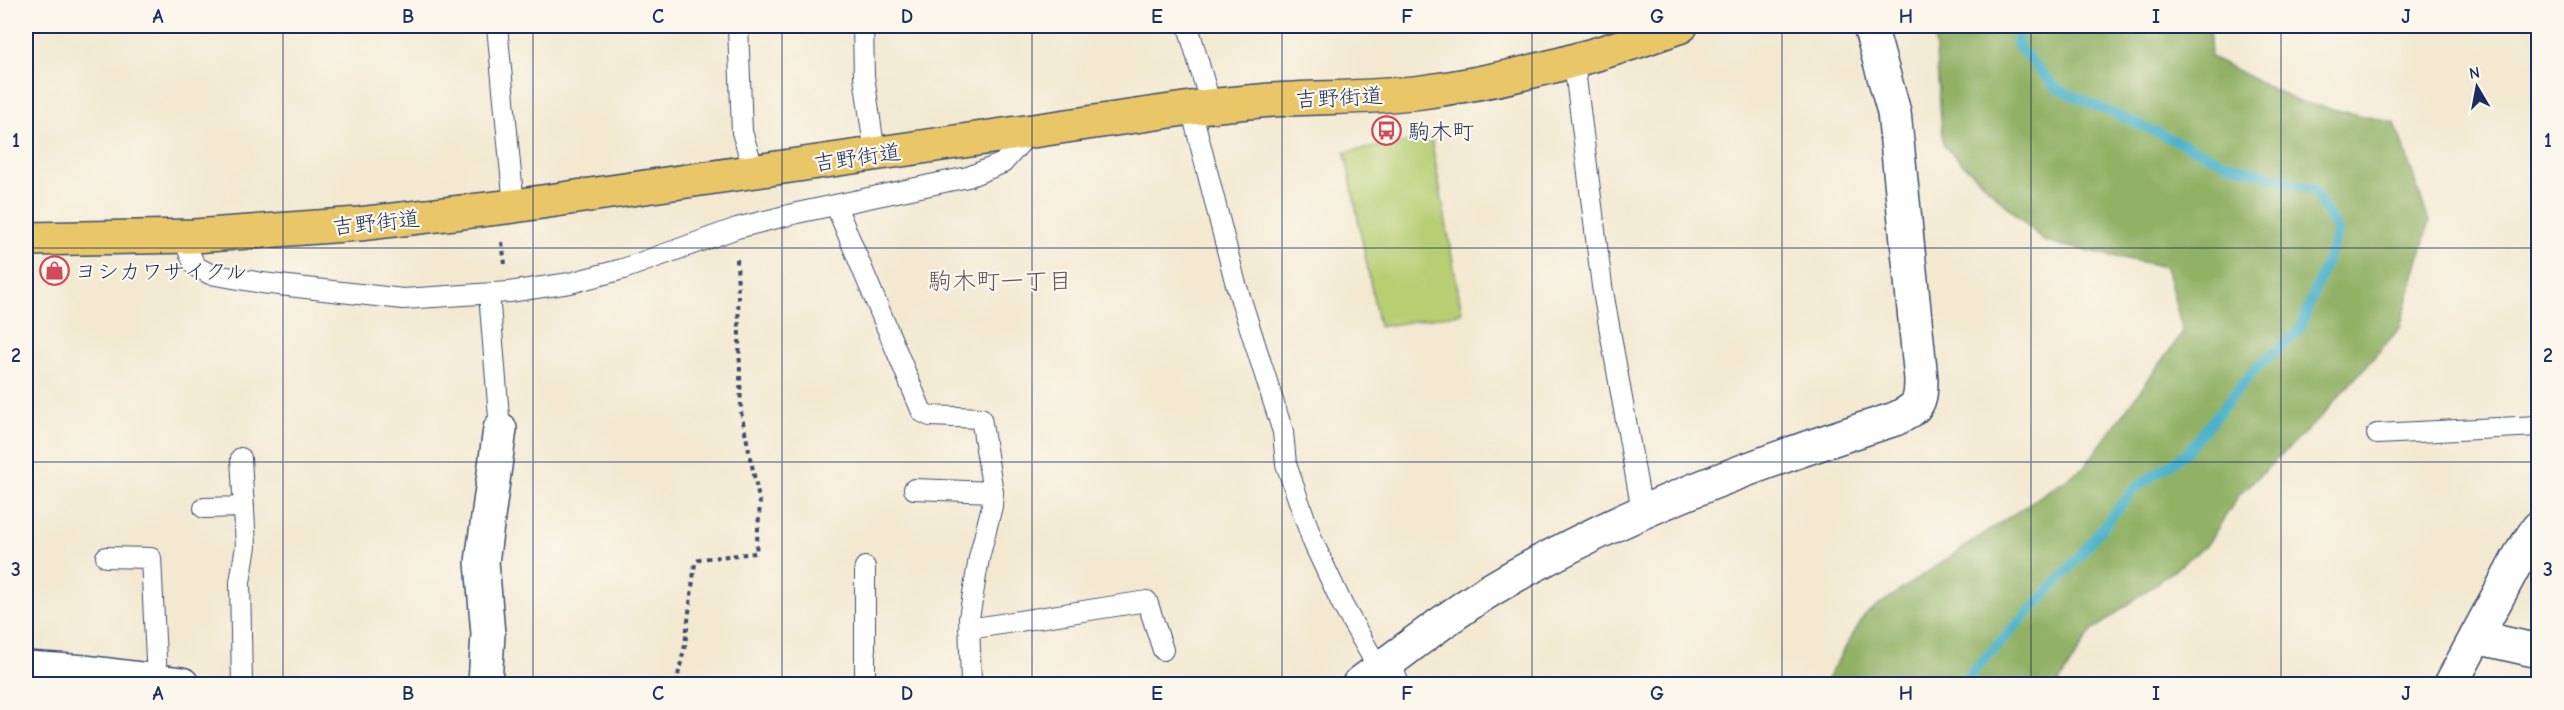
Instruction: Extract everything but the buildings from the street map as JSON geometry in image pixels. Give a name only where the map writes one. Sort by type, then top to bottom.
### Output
[{"type":"highway","name":"吉野街道","points":[[26,239],[182,236],[284,231],[506,207],[1201,107],[1420,92],[1494,81],[1574,62],[1681,26]]},
{"type":"street","points":[[1382,675],[1436,625],[1544,560],[1642,511],[1749,467],[1895,419],[1912,411],[1921,399],[1921,379],[1894,112],[1870,26]]},
{"type":"street","points":[[485,684],[488,634],[482,562],[500,429]]},
{"type":"street","points":[[2451,684],[2520,555],[2538,528]]},
{"type":"street","points":[[2476,637],[2538,651]]},
{"type":"street","points":[[26,668],[87,678],[170,682]]},
{"type":"lane","points":[[497,26],[506,207]]},
{"type":"lane","points":[[738,26],[742,132],[754,171]]},
{"type":"lane","points":[[863,26],[864,76],[875,154]]},
{"type":"lane","points":[[1188,26],[1201,107],[1235,281],[1283,432],[1286,464],[1313,542],[1343,606],[1382,675]]},
{"type":"lane","points":[[1574,62],[1602,286],[1642,511]]},
{"type":"lane","points":[[182,236],[195,266],[210,274],[262,283],[403,299],[499,293],[570,283],[623,269],[737,228],[968,177],[1003,162],[1030,132]]},
{"type":"lane","points":[[836,206],[922,412],[930,416],[981,418],[993,492],[972,598],[969,629],[971,684]]},
{"type":"lane","points":[[499,293],[500,429]]},
{"type":"lane","points":[[2377,434],[2538,426]]},
{"type":"lane","points":[[241,458],[246,546],[240,582],[242,684]]},
{"type":"lane","points":[[914,489],[993,492]]},
{"type":"lane","points":[[204,508],[244,507]]},
{"type":"lane","points":[[106,557],[151,558],[170,682]]},
{"type":"lane","points":[[865,567],[865,684]]},
{"type":"lane","points":[[969,629],[1147,601],[1163,650]]},
{"type":"path","points":[[499,293],[506,207]]},
{"type":"path","points":[[676,684],[685,645],[694,563],[700,559],[756,553],[760,504],[741,412],[737,228]]},
{"type":"green space","points":[[1934,26],[2209,26],[2211,57],[2296,101],[2395,123],[2429,222],[2400,328],[2319,419],[2239,495],[2206,546],[2091,632],[2058,684],[1824,684],[1865,614],[2085,466],[2183,332],[2166,267],[2045,242],[1943,145]]},
{"type":"green space","points":[[1431,138],[1462,313],[1379,327],[1345,152]]},
{"type":"waterway","points":[[1961,684],[2067,571],[2135,488],[2185,454],[2255,369],[2299,331],[2338,232],[2313,189],[2226,163],[2056,88],[2016,44],[2022,26]]},
{"type":"place","name":"駒木町","points":[[1387,131]]},
{"type":"place","name":"ヨシカワサイクル","points":[[54,271]]},
{"type":"district","name":"駒木町一丁目","points":[[1000,281]]}]
